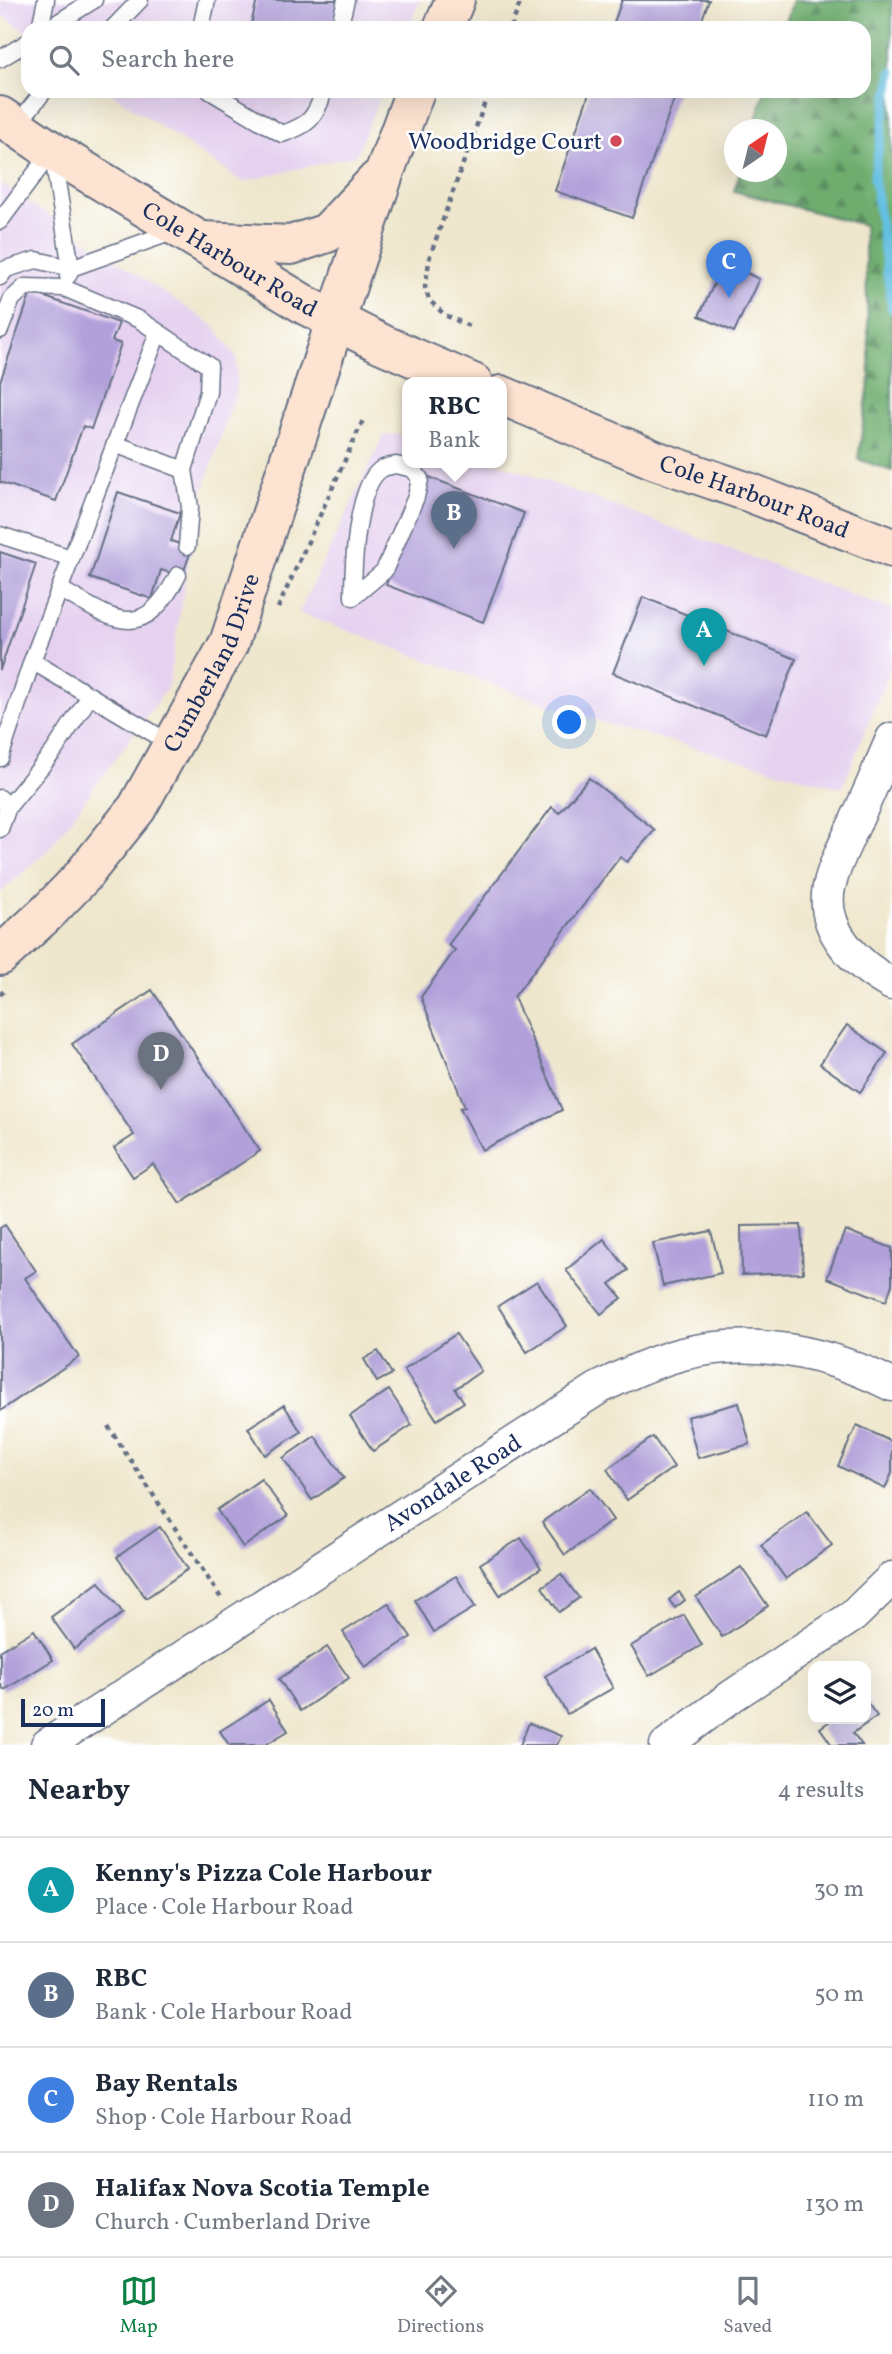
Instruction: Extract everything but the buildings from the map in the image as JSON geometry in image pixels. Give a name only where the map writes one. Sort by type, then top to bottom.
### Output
[{"type":"main road","points":[[446,21],[455,0]]},
{"type":"main road","name":"Cumberland Drive","points":[[4,948],[48,912],[109,844],[137,808],[229,643],[385,171],[412,98]]},
{"type":"main road","name":"Cole Harbour Road","points":[[8,121],[52,151],[307,306],[382,344],[459,377]]},
{"type":"main road","points":[[191,235],[291,245],[327,233],[385,171]]},
{"type":"main road","name":"Cole Harbour Road","points":[[507,398],[655,460],[763,497],[892,548]]},
{"type":"street","points":[[892,739],[835,867],[828,890],[831,916],[843,943],[863,966],[892,984]]},
{"type":"street","name":"Avondale Road","points":[[47,1745],[597,1389],[635,1370],[682,1354],[753,1347],[792,1350],[830,1358],[892,1385]]},
{"type":"street","points":[[666,1745],[732,1696],[845,1622],[892,1578]]},
{"type":"lane","points":[[42,21],[46,0]]},
{"type":"lane","points":[[60,21],[94,0]]},
{"type":"lane","points":[[120,21],[140,0]]},
{"type":"lane","points":[[202,21],[207,0]]},
{"type":"lane","points":[[341,21],[346,0]]},
{"type":"lane","points":[[0,59],[21,46]]},
{"type":"lane","points":[[8,121],[36,98]]},
{"type":"lane","points":[[222,98],[282,134],[303,127],[317,112],[322,98]]},
{"type":"lane","points":[[0,220],[52,151]]},
{"type":"lane","points":[[52,151],[71,268],[64,288]]},
{"type":"lane","points":[[0,278],[6,269],[36,260],[71,268],[191,235]]},
{"type":"lane","points":[[0,330],[12,299],[25,287],[64,288],[140,320],[209,366],[208,392],[184,470],[190,508],[187,546]]},
{"type":"lane","points":[[0,758],[32,662],[158,333]]},
{"type":"lane","points":[[115,444],[184,470]]},
{"type":"lane","points":[[353,597],[353,554],[366,491],[380,470],[396,465],[402,466]]},
{"type":"lane","points":[[353,597],[384,571],[416,497],[420,480],[413,469],[409,468]]},
{"type":"lane","points":[[0,535],[72,558]]},
{"type":"lane","points":[[60,589],[109,617],[137,621],[152,614],[178,575]]},
{"type":"lane","points":[[32,662],[173,745]]},
{"type":"lane","points":[[0,829],[4,803],[54,751],[90,696]]},
{"type":"path","points":[[514,21],[521,0]]},
{"type":"path","points":[[469,326],[445,315],[429,300],[425,287],[430,256],[486,98]]},
{"type":"path","points":[[108,1426],[237,1621]]},
{"type":"shaded area","points":[[0,0],[420,0],[411,21],[21,21],[21,28],[0,14]]},
{"type":"shaded area","points":[[118,98],[379,98],[356,155],[243,182]]},
{"type":"shaded area","points":[[0,183],[214,326],[237,358],[236,390],[196,513],[168,687],[49,849],[0,893]]},
{"type":"shaded area","points":[[402,434],[402,468],[507,466],[892,610],[892,664],[842,788],[608,724],[299,613],[384,435]]},
{"type":"green space","points":[[793,0],[892,0],[892,471],[858,459],[870,376],[864,225],[734,191],[737,182],[787,182],[787,119],[756,119],[763,98],[871,98],[871,21],[786,21]]},
{"type":"waterway","points":[[892,72],[874,176],[892,309]]},
{"type":"place","name":"Woodbridge Court","points":[[616,141]]},
{"type":"place","name":"Bay Rentals","points":[[729,298]]},
{"type":"place","name":"RBC","points":[[454,549]]},
{"type":"place","name":"Kenny's Pizza Cole Harbour","points":[[704,666]]},
{"type":"place","name":"Halifax Nova Scotia Temple","points":[[161,1090]]}]
